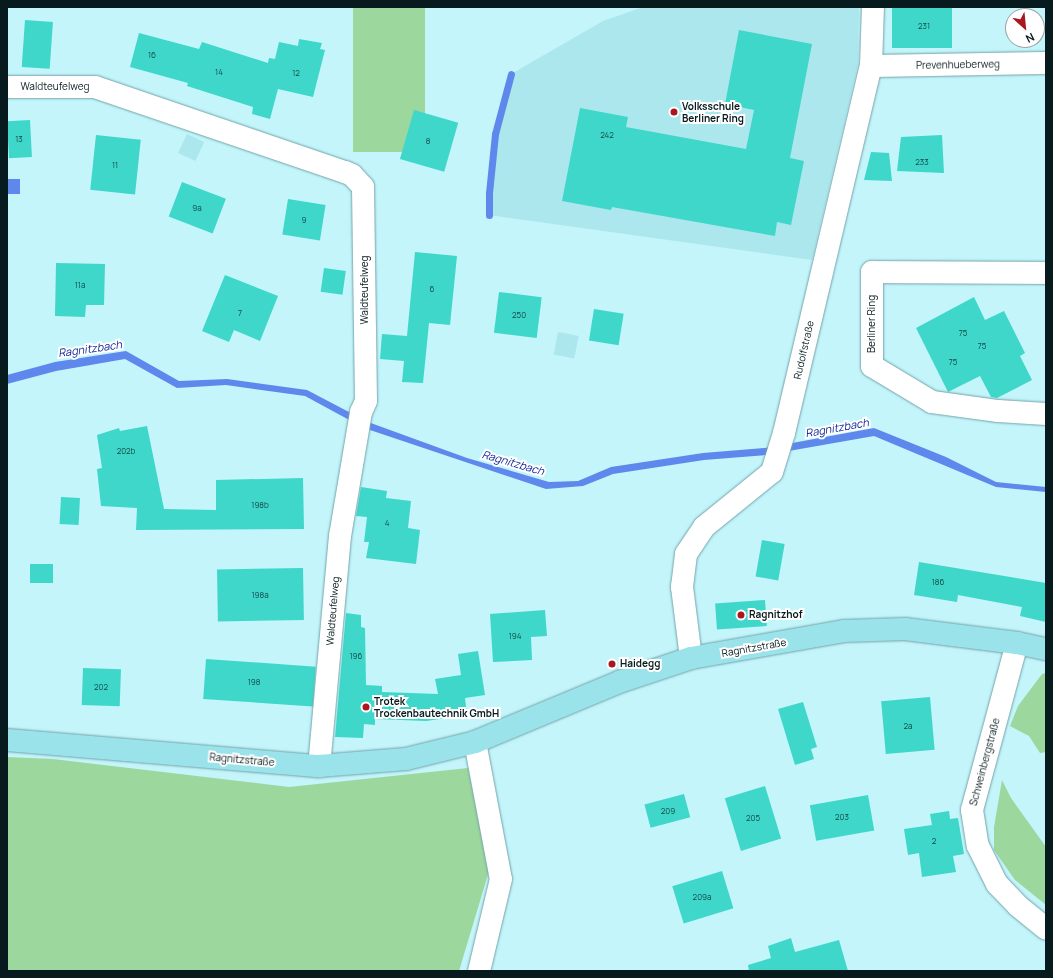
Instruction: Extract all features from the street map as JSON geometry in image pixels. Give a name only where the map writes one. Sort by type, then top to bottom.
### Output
[{"type":"main road","name":"Ragnitzstraße","points":[[7,740],[319,766],[406,759],[475,742],[619,682],[691,658],[844,631],[905,629],[1017,643],[1046,650]]},
{"type":"street","name":"Rudolfstraße","points":[[691,658],[682,587],[686,554],[704,527],[772,472],[784,433],[870,66],[873,7]]},
{"type":"street","name":"Prevenhueberweg","points":[[870,66],[1046,63]]},
{"type":"street","name":"Waldteufelweg","points":[[7,87],[95,87],[345,172],[359,180],[364,187],[366,401],[360,420],[340,536],[319,766]]},
{"type":"street","name":"Berliner Ring","points":[[1046,273],[872,272],[872,366],[932,402],[998,411],[1046,414]]},
{"type":"street","name":"Schweinbergstraße","points":[[1017,643],[972,810],[978,846],[997,884],[1018,906],[1046,929]]},
{"type":"street","points":[[475,742],[501,879],[479,971]]},
{"type":"shaded area","name":"Volksschule Berliner Ring","points":[[643,7],[859,7],[858,64],[812,260],[489,215],[489,193],[495,134],[511,74],[603,21]]},
{"type":"shaded area","points":[[187,134],[204,142],[195,161],[178,153]]},
{"type":"shaded area","points":[[558,332],[579,336],[574,359],[554,355]]},
{"type":"green space","points":[[353,7],[425,7],[425,152],[353,152]]},
{"type":"green space","points":[[1046,673],[1046,752],[1040,753],[1029,736],[1010,726],[1018,706],[1042,674]]},
{"type":"green space","points":[[7,757],[53,759],[289,787],[468,768],[489,871],[459,971],[7,971]]},
{"type":"green space","points":[[1002,780],[1011,798],[1046,847],[1046,905],[1015,880],[994,850],[994,827]]},
{"type":"water","points":[[7,179],[20,179],[20,194],[7,194]]},
{"type":"water","name":"Ragnitzbach","points":[[126,351],[179,381],[227,379],[307,390],[368,422],[467,458],[549,482],[578,481],[611,467],[703,453],[765,448],[874,428],[946,457],[996,482],[1046,487],[1046,492],[996,487],[874,436],[766,455],[704,460],[613,474],[583,486],[546,489],[364,428],[305,396],[226,385],[177,388],[125,359],[56,371],[7,384],[7,375],[55,362]]},
{"type":"building","points":[[892,7],[952,7],[952,48],[892,48]]},
{"type":"building","points":[[25,20],[53,22],[50,69],[22,67]]},
{"type":"building","points":[[739,30],[812,44],[790,158],[804,161],[791,225],[777,222],[775,236],[612,207],[611,210],[562,201],[580,108],[628,117],[626,127],[746,149],[754,110],[725,104]]},
{"type":"building","points":[[139,33],[199,49],[202,42],[268,63],[269,58],[275,59],[279,42],[298,46],[299,39],[322,43],[320,49],[325,50],[313,97],[278,89],[270,119],[252,114],[253,107],[187,86],[188,83],[130,67]]},
{"type":"building","points":[[414,110],[458,123],[444,172],[400,159]]},
{"type":"building","points":[[30,120],[32,157],[9,158],[7,121]]},
{"type":"building","points":[[96,135],[141,140],[135,194],[90,190]]},
{"type":"building","points":[[942,135],[944,173],[897,171],[901,137]]},
{"type":"building","points":[[871,152],[889,153],[892,181],[864,180]]},
{"type":"building","points":[[182,182],[226,199],[213,233],[169,217]]},
{"type":"building","points":[[288,199],[326,205],[320,241],[282,235]]},
{"type":"building","points":[[415,252],[457,256],[450,325],[429,323],[423,383],[402,382],[404,361],[380,359],[382,334],[407,336]]},
{"type":"building","points":[[56,263],[105,264],[104,305],[86,305],[85,317],[55,316]]},
{"type":"building","points":[[324,268],[346,271],[342,295],[321,292]]},
{"type":"building","points":[[225,275],[278,296],[260,341],[234,330],[229,342],[202,331]]},
{"type":"building","points":[[499,292],[542,297],[537,338],[494,333]]},
{"type":"building","points":[[974,297],[985,320],[1004,311],[1025,353],[1020,356],[1032,380],[997,398],[991,397],[980,376],[948,392],[916,328]]},
{"type":"building","points":[[594,309],[624,314],[619,345],[589,341]]},
{"type":"building","points":[[147,426],[164,509],[216,510],[216,480],[303,478],[304,529],[136,530],[137,508],[101,506],[97,469],[102,468],[97,435],[119,428],[120,431]]},
{"type":"building","points":[[361,487],[387,491],[386,498],[411,501],[408,528],[420,530],[416,564],[366,558],[369,542],[364,542],[367,517],[356,516]]},
{"type":"building","points":[[61,497],[80,498],[79,525],[60,524]]},
{"type":"building","points":[[762,540],[785,544],[778,580],[756,576]]},
{"type":"building","points":[[919,562],[1046,583],[1046,622],[1020,616],[1022,607],[958,595],[957,602],[914,595]]},
{"type":"building","points":[[30,564],[53,564],[53,583],[30,583]]},
{"type":"building","points":[[303,568],[304,620],[218,621],[217,570]]},
{"type":"building","name":"Ragnitzhof","points":[[765,600],[767,626],[717,629],[715,603]]},
{"type":"building","points":[[545,610],[547,636],[531,637],[532,660],[493,662],[490,614]]},
{"type":"building","points":[[346,613],[361,615],[361,627],[365,628],[366,685],[382,686],[382,692],[438,694],[435,679],[461,675],[458,654],[478,651],[485,695],[465,698],[467,715],[426,721],[375,719],[375,725],[364,724],[363,738],[335,737]]},
{"type":"building","points":[[206,659],[316,667],[313,707],[203,699]]},
{"type":"building","points":[[83,668],[121,669],[120,706],[82,705]]},
{"type":"building","points":[[930,697],[935,750],[886,754],[881,701]]},
{"type":"building","points":[[803,702],[817,747],[811,749],[814,759],[795,765],[778,709]]},
{"type":"building","points":[[765,786],[781,839],[741,851],[725,798]]},
{"type":"building","points":[[684,794],[690,817],[651,828],[644,805]]},
{"type":"building","points":[[868,795],[874,830],[816,841],[810,805]]},
{"type":"building","points":[[949,811],[950,819],[958,818],[964,854],[953,856],[956,872],[922,877],[919,853],[908,855],[904,829],[932,825],[930,814]]},
{"type":"building","points":[[722,871],[733,908],[684,923],[672,886]]},
{"type":"building","points":[[791,938],[795,952],[839,940],[848,971],[749,971],[748,965],[771,958],[768,946]]},
{"type":"waterway","points":[[489,215],[489,193],[495,134],[511,74]]},
{"type":"place","name":"Volksschule Berliner Ring","points":[[674,112]]},
{"type":"place","name":"Ragnitzhof","points":[[741,615]]},
{"type":"place","name":"Haidegg","points":[[612,664]]},
{"type":"place","name":"Trotek Trockenbautechnik GmbH","points":[[366,707]]}]
